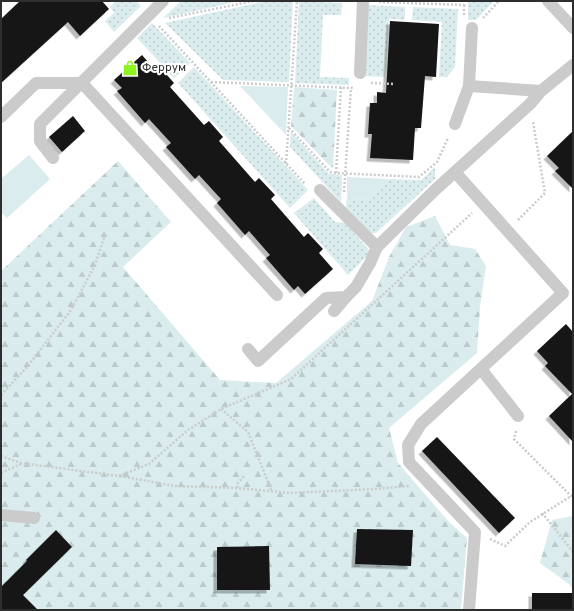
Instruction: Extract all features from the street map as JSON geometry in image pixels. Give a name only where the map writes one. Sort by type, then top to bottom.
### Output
[{"type":"lane","points":[[53,158],[40,141],[40,124],[152,17],[163,1]]},
{"type":"lane","points":[[360,73],[363,1]]},
{"type":"lane","points":[[548,1],[573,28]]},
{"type":"lane","points":[[455,124],[469,86],[472,28]]},
{"type":"lane","points":[[334,311],[356,287],[378,247],[435,190],[530,104],[541,91],[573,65]]},
{"type":"lane","points":[[1,117],[36,83],[82,83],[277,295]]},
{"type":"lane","points":[[469,86],[541,91]]},
{"type":"lane","points":[[455,172],[563,293],[421,424],[408,445],[409,462],[475,532],[469,610]]},
{"type":"lane","points":[[320,190],[378,247]]},
{"type":"lane","points":[[248,349],[258,361],[326,298],[346,297]]},
{"type":"lane","points":[[481,368],[518,416]]},
{"type":"lane","points":[[1,515],[34,518]]},
{"type":"path","points":[[152,17],[254,1]]},
{"type":"path","points":[[286,164],[296,1]]},
{"type":"path","points":[[372,1],[464,6],[464,1]]},
{"type":"path","points":[[472,28],[499,1]]},
{"type":"path","points":[[152,17],[310,190],[320,190]]},
{"type":"path","points":[[210,82],[351,88],[343,213]]},
{"type":"path","points":[[336,172],[341,87]]},
{"type":"path","points":[[507,231],[545,193],[530,104]]},
{"type":"path","points":[[289,128],[330,172],[419,177],[436,162],[455,124]]},
{"type":"path","points":[[1,395],[27,367],[72,310],[95,265],[106,232]]},
{"type":"path","points":[[221,409],[248,432],[272,492]]},
{"type":"path","points":[[475,532],[505,546],[530,522],[572,495],[514,439],[518,416]]},
{"type":"path","points":[[1,456],[21,463],[1,473]]},
{"type":"path","points":[[119,476],[175,486],[237,488],[290,493],[375,490],[416,485],[427,481]]},
{"type":"path","points":[[237,488],[238,483],[244,476]]},
{"type":"path","points":[[543,514],[573,552]]},
{"type":"green space","points":[[116,1],[136,1],[141,6],[114,32],[105,21],[114,13],[110,7]]},
{"type":"green space","points":[[181,1],[240,1],[163,18]]},
{"type":"green space","points":[[266,1],[293,1],[289,82],[223,80],[165,23]]},
{"type":"green space","points":[[299,1],[342,3],[341,15],[323,15],[320,77],[349,78],[349,85],[295,83]]},
{"type":"green space","points":[[468,1],[494,1],[476,20],[468,20]]},
{"type":"green space","points":[[367,5],[405,7],[405,20],[389,19],[385,77],[363,76]]},
{"type":"green space","points":[[413,7],[458,9],[455,67],[447,77],[439,77],[442,22],[412,20]]},
{"type":"green space","points":[[152,23],[190,63],[174,78],[137,38]]},
{"type":"green space","points":[[194,67],[308,190],[290,208],[178,83]]},
{"type":"green space","points":[[240,86],[288,87],[286,135]]},
{"type":"green space","points":[[294,87],[337,90],[333,169],[291,126]]},
{"type":"green space","points":[[291,132],[329,174],[342,175],[341,202],[290,147]]},
{"type":"green space","points":[[29,155],[50,179],[7,218],[1,212],[1,179]]},
{"type":"green space","points":[[118,161],[171,222],[123,267],[220,380],[276,383],[372,301],[389,257],[406,227],[435,216],[450,245],[475,249],[486,266],[480,307],[477,353],[389,428],[398,463],[449,522],[467,538],[461,610],[1,610],[1,271]]},
{"type":"green space","points":[[435,167],[435,179],[376,233],[371,233],[346,207],[347,198],[370,199],[389,179],[421,180]]},
{"type":"green space","points":[[347,177],[389,179],[370,199],[347,198]]},
{"type":"green space","points":[[314,198],[335,222],[345,223],[371,252],[348,275],[294,213]]},
{"type":"green space","points":[[573,516],[573,591],[570,585],[540,563],[552,520]]},
{"type":"building","points":[[20,1],[102,1],[109,9],[80,36],[68,22],[1,83],[1,19]]},
{"type":"building","points":[[390,21],[439,24],[436,77],[425,76],[421,128],[415,128],[413,160],[370,158],[372,134],[368,134],[370,103],[377,103],[377,92],[386,93]]},
{"type":"building","points":[[142,55],[155,70],[159,66],[174,83],[170,87],[204,125],[209,121],[223,137],[219,141],[255,182],[259,178],[275,195],[271,199],[304,237],[308,233],[323,249],[319,253],[333,269],[305,294],[298,286],[294,290],[266,258],[270,255],[249,231],[245,235],[217,203],[221,199],[199,175],[195,179],[166,147],[171,143],[149,119],[145,123],[117,91],[122,88],[114,80]]},
{"type":"building","points":[[73,116],[85,131],[62,152],[49,137]]},
{"type":"building","points":[[573,131],[573,189],[555,171],[559,168],[547,156]]},
{"type":"building","points":[[566,324],[573,332],[573,442],[549,416],[572,394],[545,366],[548,363],[537,351]]},
{"type":"building","points":[[437,437],[515,518],[499,533],[422,451]]},
{"type":"building","points":[[357,529],[413,530],[411,566],[355,564]]},
{"type":"building","points":[[56,530],[72,547],[23,595],[38,610],[1,610],[1,587]]},
{"type":"building","points":[[269,546],[270,590],[217,590],[217,547]]},
{"type":"building","points":[[532,593],[573,593],[573,610],[532,610]]},
{"type":"place","name":"Феррум","points":[[130,68]]}]
